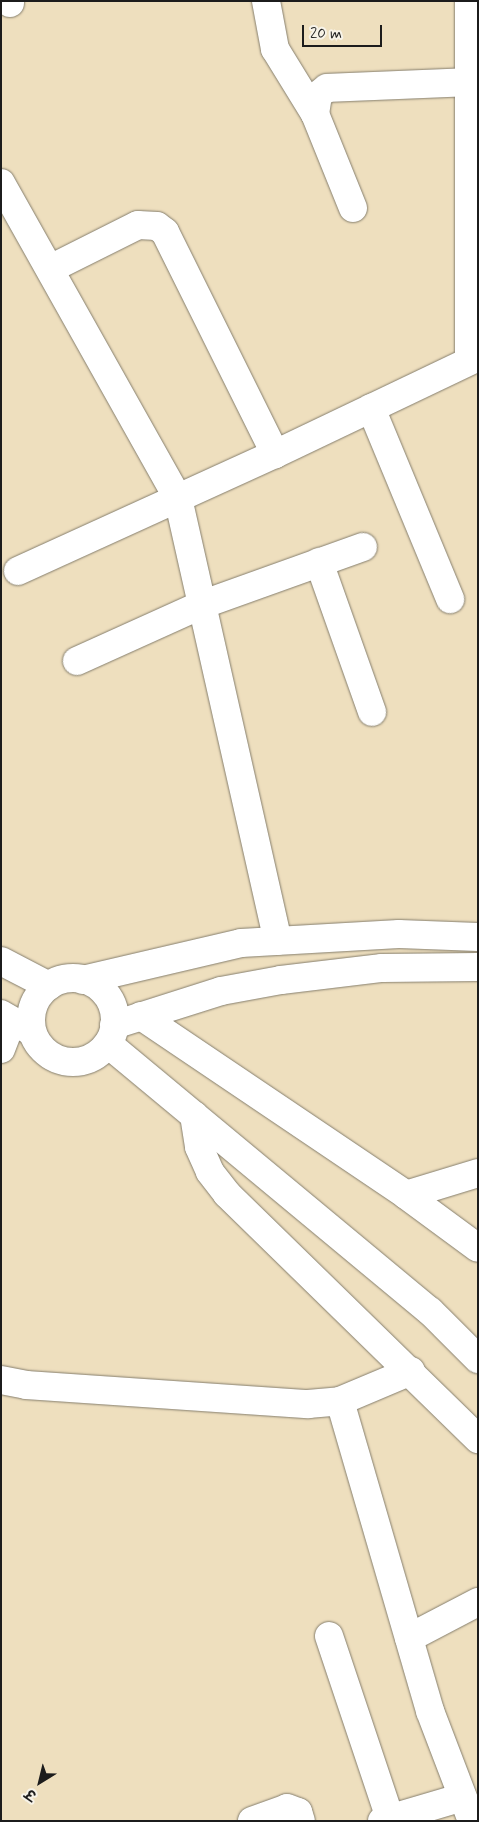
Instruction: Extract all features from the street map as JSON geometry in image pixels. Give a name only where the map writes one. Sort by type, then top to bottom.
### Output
[{"type":"street","points":[[266,1],[275,49],[315,114],[353,208]]},
{"type":"street","points":[[18,571],[275,454],[473,358],[472,93],[469,1]]},
{"type":"street","points":[[315,114],[318,95],[327,88],[472,93]]},
{"type":"street","points":[[1,183],[178,498],[278,941]]},
{"type":"street","points":[[50,269],[138,225],[157,226],[165,232],[275,454]]},
{"type":"street","points":[[371,408],[450,599]]},
{"type":"street","points":[[77,661],[201,605],[362,547]]},
{"type":"street","points":[[319,562],[372,712]]},
{"type":"street","points":[[1,1049],[15,1022],[31,1017],[34,1003],[49,986],[68,978],[83,980],[194,952],[278,941],[399,934],[478,937]]},
{"type":"street","points":[[1,961],[49,986]]},
{"type":"street","points":[[15,1022],[49,1055],[62,1061],[88,1060],[111,1034],[141,1016],[221,991],[281,980],[382,968],[478,968]]},
{"type":"street","points":[[83,980],[106,994],[112,1006],[111,1034],[194,1115],[430,1311],[478,1359]]},
{"type":"street","points":[[141,1016],[406,1195],[478,1248]]},
{"type":"street","points":[[194,1115],[199,1147],[210,1172],[227,1194],[411,1371],[478,1439]]},
{"type":"street","points":[[406,1195],[478,1173]]},
{"type":"street","points":[[1,1380],[26,1385],[278,1403],[340,1401],[411,1371]]},
{"type":"street","points":[[330,1636],[387,1820],[467,1809],[430,1711],[340,1401]]},
{"type":"street","points":[[409,1638],[478,1602]]},
{"type":"street","points":[[252,1821],[288,1808],[298,1812],[301,1821]]}]
